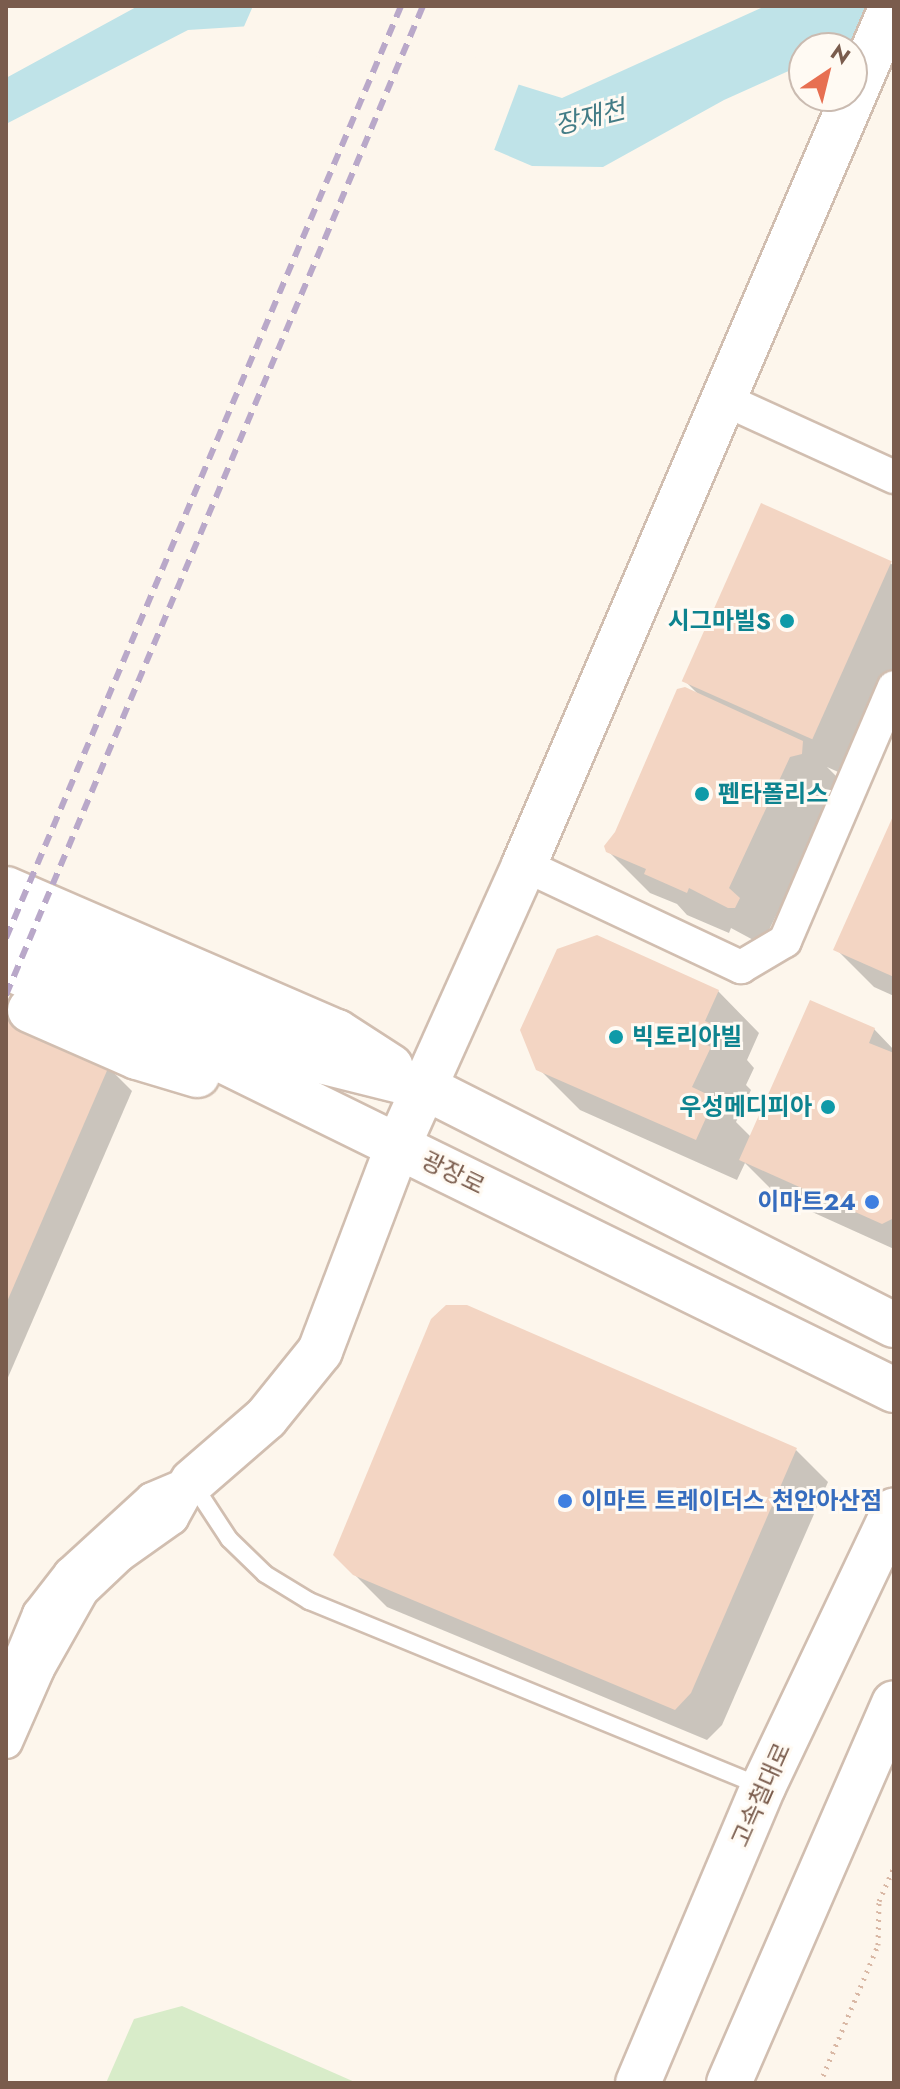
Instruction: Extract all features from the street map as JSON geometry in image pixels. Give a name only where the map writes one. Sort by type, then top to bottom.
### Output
[{"type":"main road","points":[[192,1482],[266,1418],[320,1351],[398,1146],[524,865],[892,6]]},
{"type":"main road","points":[[6,889],[337,1032],[424,1087],[894,1325]]},
{"type":"main road","points":[[6,927],[324,1062],[424,1087]]},
{"type":"main road","name":"광장로","points":[[6,967],[218,1058],[894,1390]]},
{"type":"main road","points":[[6,999],[137,1057],[320,1110]]},
{"type":"main road","name":"고속철대로","points":[[638,2083],[763,1787],[894,1511]]},
{"type":"main road","points":[[729,2083],[894,1703]]},
{"type":"street","points":[[723,399],[894,477]]},
{"type":"street","points":[[524,865],[741,967],[785,941],[894,687]]},
{"type":"street","points":[[6,1693],[39,1614],[70,1574],[152,1499],[192,1482]]},
{"type":"street","points":[[6,1742],[38,1669],[82,1591],[120,1555],[172,1518],[192,1482]]},
{"type":"lane","points":[[192,1482],[229,1539],[265,1574],[309,1601],[485,1676],[763,1787]]},
{"type":"path","points":[[820,2083],[878,1945],[879,1901],[894,1868]]},
{"type":"green space","points":[[182,2006],[357,2083],[106,2083],[134,2019]]},
{"type":"water","name":"장재천","points":[[138,6],[367,6],[504,80],[562,98],[761,8],[894,6],[868,32],[788,32],[788,71],[724,100],[603,167],[532,166],[476,142],[306,46],[251,26],[188,30],[6,124],[6,78]]},
{"type":"pier","points":[[253,6],[375,6],[520,81],[493,153],[305,50],[251,31],[242,31]]},
{"type":"building","name":"시그마빌S","points":[[761,503],[892,561],[812,739],[682,681]]},
{"type":"building","name":"펜타폴리스","points":[[685,687],[803,741],[802,754],[790,757],[729,888],[740,898],[735,908],[728,908],[689,888],[687,893],[644,874],[646,869],[606,852],[604,846],[615,832],[677,689]]},
{"type":"building","points":[[894,814],[894,977],[833,950]]},
{"type":"building","name":"빅토리아빌","points":[[597,935],[719,990],[705,1021],[714,1025],[705,1044],[711,1047],[692,1087],[715,1098],[696,1140],[536,1070],[520,1030],[557,949]]},
{"type":"building","name":"우성메디피아","points":[[810,1000],[875,1028],[869,1043],[894,1053],[894,1218],[882,1224],[739,1160]]},
{"type":"building","points":[[6,1015],[109,1066],[6,1304]]},
{"type":"building","name":"이마트 트레이더스 천안아산점","points":[[446,1305],[467,1305],[797,1448],[691,1693],[675,1710],[353,1575],[333,1555],[431,1319]]},
{"type":"railway","points":[[6,938],[401,6]]},
{"type":"railway","points":[[6,995],[423,6]]},
{"type":"place","name":"시그마빌S","points":[[787,621]]},
{"type":"place","name":"펜타폴리스","points":[[702,794]]},
{"type":"place","name":"빅토리아빌","points":[[616,1037]]},
{"type":"place","name":"우성메디피아","points":[[828,1107]]},
{"type":"place","name":"이마트24","points":[[872,1202]]},
{"type":"place","name":"이마트 트레이더스 천안아산점","points":[[565,1501]]}]
